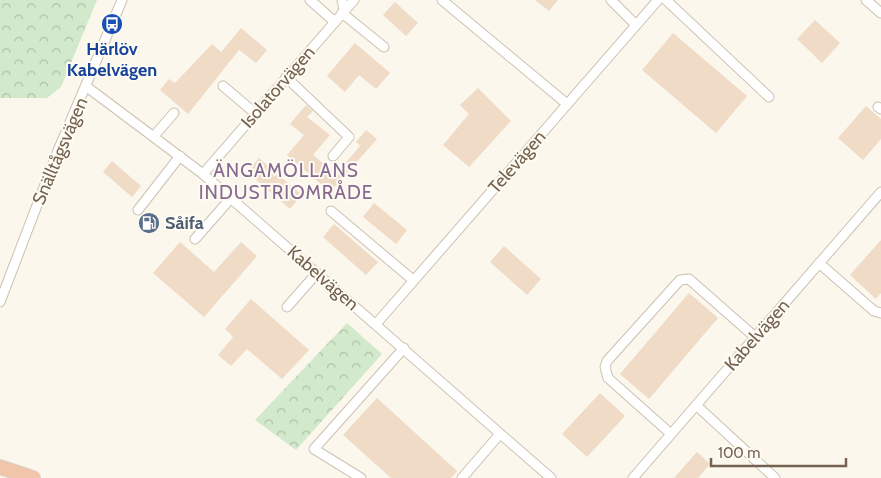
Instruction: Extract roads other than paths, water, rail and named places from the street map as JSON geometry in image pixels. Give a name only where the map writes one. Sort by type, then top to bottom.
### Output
[{"type":"highway","points":[[0,467],[33,478]]},
{"type":"highway","points":[[0,473],[21,478]]},
{"type":"street","name":"Snälltågsvägen","points":[[0,302],[58,153],[122,0]]},
{"type":"street","points":[[310,0],[335,22]]},
{"type":"street","points":[[342,0],[343,12],[384,47]]},
{"type":"street","name":"Isolatorvägen","points":[[203,174],[354,0]]},
{"type":"street","points":[[442,0],[567,104]]},
{"type":"street","points":[[611,0],[636,24]]},
{"type":"street","name":"Televägen","points":[[376,324],[658,0]]},
{"type":"street","points":[[666,0],[769,97]]},
{"type":"street","points":[[866,0],[881,13]]},
{"type":"street","points":[[286,78],[348,137],[333,156]]},
{"type":"street","points":[[223,86],[255,112]]},
{"type":"street","name":"Kabelvägen","points":[[87,87],[203,174],[404,348],[550,478]]},
{"type":"street","points":[[154,136],[174,113]]},
{"type":"street","points":[[138,210],[180,156]]},
{"type":"street","name":"Kabelvägen","points":[[633,478],[881,192]]},
{"type":"street","points":[[195,239],[231,198]]},
{"type":"street","points":[[331,212],[413,280]]},
{"type":"street","points":[[820,263],[874,311],[881,313]]},
{"type":"street","points":[[287,307],[317,273]]},
{"type":"street","points":[[671,434],[608,378],[605,367],[607,361],[680,280],[684,279],[688,279],[755,337]]},
{"type":"street","points":[[361,478],[314,449],[404,348]]},
{"type":"street","points":[[696,405],[775,478]]},
{"type":"street","points":[[462,478],[500,434]]},
{"type":"place","name":"Härlöv Kabelvägen","points":[[112,24]]},
{"type":"place","name":"Såifa","points":[[149,223]]},
{"type":"district","name":"ÄNGAMÖLLANS INDUSTRIOMRÅDE","points":[[286,181]]}]
